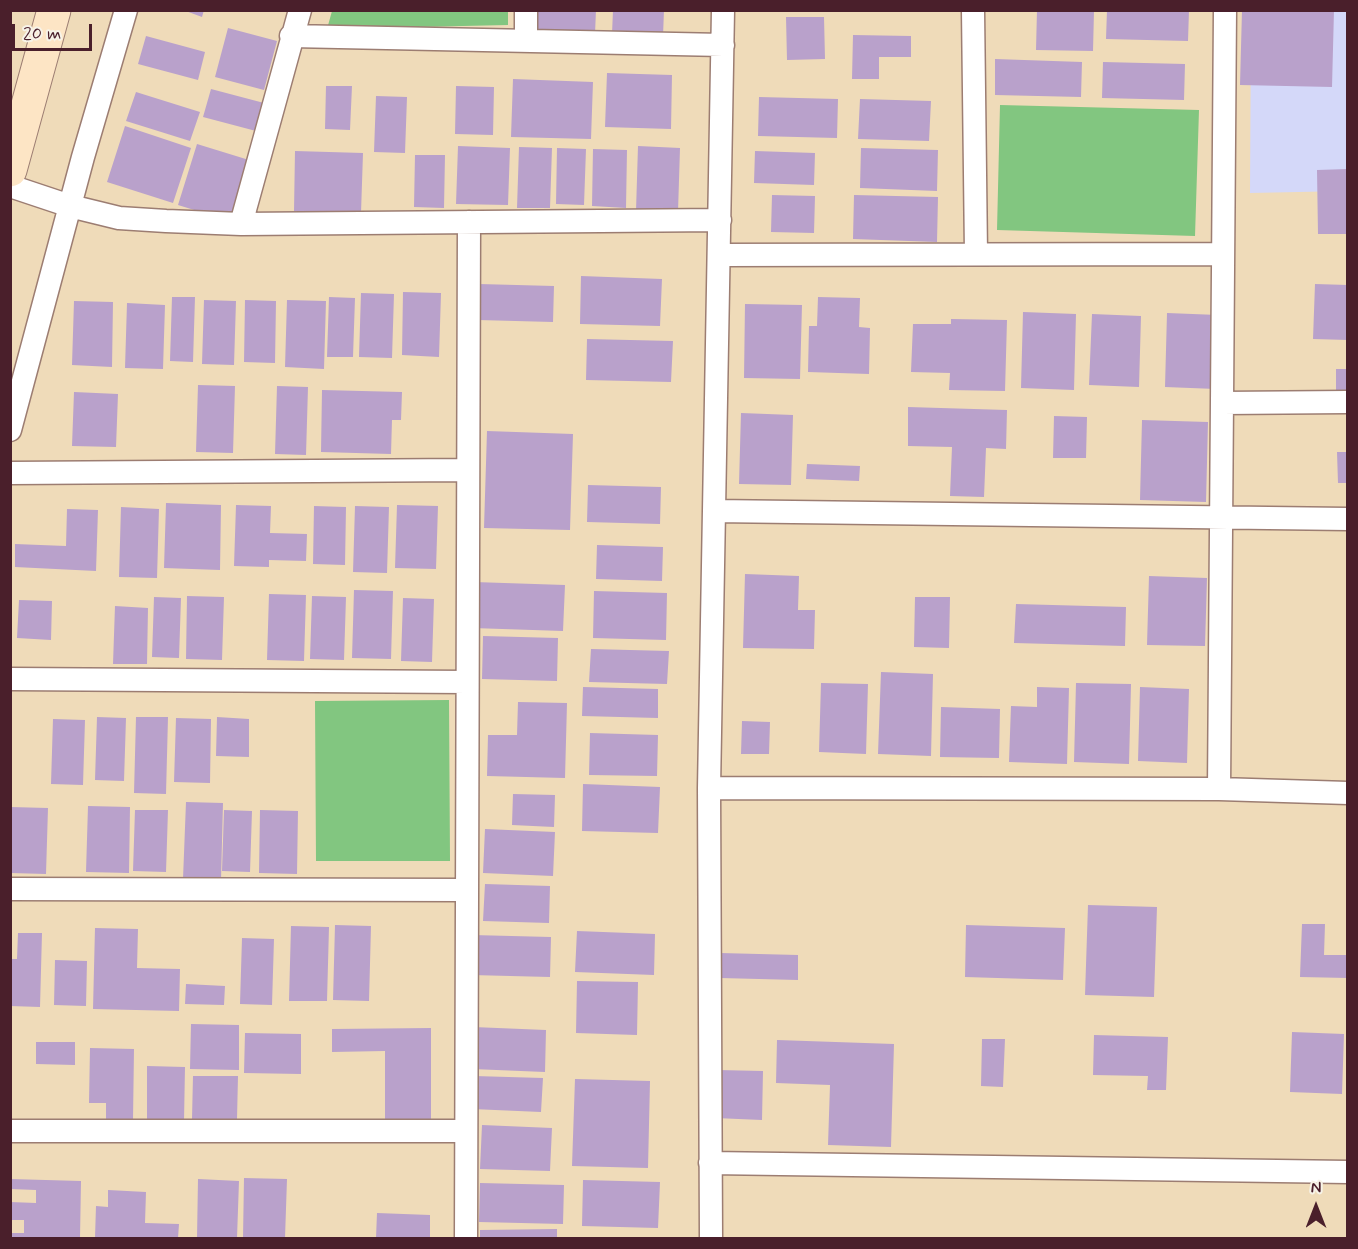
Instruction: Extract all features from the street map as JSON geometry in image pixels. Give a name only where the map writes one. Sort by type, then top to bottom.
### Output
[{"type":"street","points":[[10,170],[54,10]]},
{"type":"street","points":[[10,430],[126,10]]},
{"type":"street","points":[[241,224],[300,10]]},
{"type":"street","points":[[525,10],[525,39]]},
{"type":"street","points":[[711,1239],[709,788],[723,10]]},
{"type":"street","points":[[973,10],[976,254]]},
{"type":"street","points":[[1219,789],[1225,10]]},
{"type":"street","points":[[291,36],[525,39],[723,45]]},
{"type":"street","points":[[10,186],[70,206],[119,218],[241,224],[720,220]]},
{"type":"street","points":[[466,1239],[469,222]]},
{"type":"street","points":[[719,255],[1223,254]]},
{"type":"street","points":[[1222,403],[1347,402]]},
{"type":"street","points":[[10,473],[467,470]]},
{"type":"street","points":[[714,511],[1221,515],[1347,519]]},
{"type":"street","points":[[10,679],[467,682]]},
{"type":"street","points":[[709,788],[1219,789],[1347,793]]},
{"type":"street","points":[[10,889],[466,890]]},
{"type":"street","points":[[10,1131],[465,1131]]},
{"type":"street","points":[[710,1163],[1347,1172]]},
{"type":"shaded area","points":[[1251,11],[1347,11],[1347,191],[1250,193]]},
{"type":"green space","points":[[332,11],[508,11],[508,25],[327,29]]},
{"type":"green space","points":[[1000,105],[1199,110],[1195,236],[997,230]]},
{"type":"green space","points":[[449,700],[450,861],[316,861],[315,701]]},
{"type":"building","points":[[183,10],[204,10],[202,17]]},
{"type":"building","points":[[535,10],[596,10],[595,34],[534,32]]},
{"type":"building","points":[[613,10],[664,10],[663,36],[612,34]]},
{"type":"building","points":[[1037,10],[1094,11],[1093,51],[1036,50]]},
{"type":"building","points":[[1107,10],[1189,10],[1188,41],[1106,39]]},
{"type":"building","points":[[1242,10],[1334,10],[1332,87],[1240,85]]},
{"type":"building","points":[[786,17],[824,17],[825,59],[787,60]]},
{"type":"building","points":[[228,28],[277,41],[264,90],[215,77]]},
{"type":"building","points":[[853,35],[911,36],[911,57],[879,57],[879,79],[852,79]]},
{"type":"building","points":[[146,36],[205,52],[198,80],[138,64]]},
{"type":"building","points":[[995,59],[1082,62],[1081,97],[995,95]]},
{"type":"building","points":[[1103,62],[1185,64],[1184,100],[1102,98]]},
{"type":"building","points":[[607,73],[672,75],[671,129],[605,127]]},
{"type":"building","points":[[513,79],[593,82],[591,139],[511,137]]},
{"type":"building","points":[[326,86],[352,86],[350,130],[325,129]]},
{"type":"building","points":[[456,86],[494,87],[493,135],[455,134]]},
{"type":"building","points":[[211,89],[264,103],[256,131],[203,117]]},
{"type":"building","points":[[136,92],[200,112],[190,141],[126,121]]},
{"type":"building","points":[[376,96],[407,97],[405,153],[374,152]]},
{"type":"building","points":[[759,97],[838,99],[837,138],[758,136]]},
{"type":"building","points":[[860,99],[931,101],[929,141],[858,139]]},
{"type":"building","points":[[125,126],[191,148],[173,203],[107,182]]},
{"type":"building","points":[[197,144],[249,160],[230,221],[178,205]]},
{"type":"building","points":[[458,146],[510,148],[508,205],[456,204]]},
{"type":"building","points":[[638,146],[680,148],[678,212],[636,211]]},
{"type":"building","points":[[519,147],[552,148],[550,208],[517,208]]},
{"type":"building","points":[[557,148],[586,149],[584,205],[556,204]]},
{"type":"building","points":[[861,148],[938,150],[937,191],[860,188]]},
{"type":"building","points":[[593,149],[627,150],[626,208],[592,206]]},
{"type":"building","points":[[295,151],[363,153],[361,213],[294,211]]},
{"type":"building","points":[[755,151],[815,153],[814,185],[754,183]]},
{"type":"building","points":[[415,155],[445,155],[444,208],[414,207]]},
{"type":"building","points":[[1348,169],[1348,234],[1318,234],[1317,170]]},
{"type":"building","points":[[772,195],[815,196],[814,233],[771,232]]},
{"type":"building","points":[[854,195],[938,197],[937,242],[853,239]]},
{"type":"building","points":[[581,276],[662,279],[660,326],[580,324]]},
{"type":"building","points":[[479,284],[554,286],[553,322],[478,320]]},
{"type":"building","points":[[1315,284],[1348,285],[1348,340],[1313,339]]},
{"type":"building","points":[[403,292],[441,293],[439,357],[402,355]]},
{"type":"building","points":[[361,293],[394,294],[392,358],[359,357]]},
{"type":"building","points":[[172,297],[195,297],[193,362],[170,361]]},
{"type":"building","points":[[329,297],[355,298],[353,357],[327,357]]},
{"type":"building","points":[[818,297],[860,298],[859,327],[870,328],[869,374],[808,372],[809,326],[817,326]]},
{"type":"building","points":[[204,300],[236,301],[234,365],[202,364]]},
{"type":"building","points":[[245,300],[276,301],[275,363],[244,362]]},
{"type":"building","points":[[287,300],[326,301],[324,369],[285,367]]},
{"type":"building","points":[[74,301],[113,302],[112,367],[72,365]]},
{"type":"building","points":[[127,303],[165,305],[163,369],[125,368]]},
{"type":"building","points":[[745,304],[802,305],[800,379],[744,378]]},
{"type":"building","points":[[1023,312],[1076,314],[1074,390],[1021,388]]},
{"type":"building","points":[[1167,313],[1218,315],[1216,389],[1165,387]]},
{"type":"building","points":[[1092,314],[1141,316],[1139,387],[1089,385]]},
{"type":"building","points":[[951,319],[1007,320],[1005,391],[949,390],[950,373],[911,372],[913,324],[951,324]]},
{"type":"building","points":[[587,339],[673,341],[671,382],[586,380]]},
{"type":"building","points":[[1336,369],[1348,369],[1348,391],[1336,391]]},
{"type":"building","points":[[198,385],[235,386],[233,453],[196,452]]},
{"type":"building","points":[[277,386],[308,387],[306,455],[275,454]]},
{"type":"building","points":[[322,390],[402,392],[401,420],[392,420],[391,454],[321,452]]},
{"type":"building","points":[[74,392],[118,394],[116,447],[72,446]]},
{"type":"building","points":[[908,407],[1007,410],[1006,449],[986,448],[984,497],[950,496],[952,447],[908,446]]},
{"type":"building","points":[[741,413],[793,415],[791,485],[739,484]]},
{"type":"building","points":[[1054,416],[1087,417],[1086,458],[1053,458]]},
{"type":"building","points":[[1142,420],[1208,422],[1206,502],[1140,500]]},
{"type":"building","points":[[487,431],[573,434],[570,530],[484,528]]},
{"type":"building","points":[[1337,452],[1348,452],[1348,483],[1338,483]]},
{"type":"building","points":[[807,464],[860,466],[859,481],[806,479]]},
{"type":"building","points":[[588,485],[661,487],[660,524],[587,522]]},
{"type":"building","points":[[166,503],[221,505],[220,570],[164,568]]},
{"type":"building","points":[[236,505],[271,506],[270,533],[307,534],[306,561],[269,560],[269,567],[234,566]]},
{"type":"building","points":[[397,505],[438,506],[436,569],[395,568]]},
{"type":"building","points":[[314,506],[346,507],[345,565],[313,564]]},
{"type":"building","points":[[355,506],[389,507],[387,573],[353,572]]},
{"type":"building","points":[[121,507],[159,509],[157,578],[119,577]]},
{"type":"building","points":[[67,509],[98,510],[96,571],[15,567],[15,544],[66,546]]},
{"type":"building","points":[[597,545],[663,547],[662,581],[596,579]]},
{"type":"building","points":[[745,574],[799,576],[798,610],[815,610],[814,649],[743,648]]},
{"type":"building","points":[[1149,576],[1207,578],[1205,646],[1147,645]]},
{"type":"building","points":[[474,582],[565,585],[563,631],[472,628]]},
{"type":"building","points":[[354,590],[393,591],[391,659],[352,658]]},
{"type":"building","points":[[594,591],[667,593],[666,640],[593,638]]},
{"type":"building","points":[[269,594],[306,595],[304,661],[267,660]]},
{"type":"building","points":[[187,596],[224,597],[222,660],[186,659]]},
{"type":"building","points":[[312,596],[346,597],[344,660],[310,659]]},
{"type":"building","points":[[154,597],[181,598],[179,658],[152,657]]},
{"type":"building","points":[[915,597],[950,597],[949,648],[914,647]]},
{"type":"building","points":[[403,598],[434,599],[432,662],[401,661]]},
{"type":"building","points":[[19,600],[52,601],[51,640],[17,638]]},
{"type":"building","points":[[1016,604],[1126,607],[1125,646],[1014,643]]},
{"type":"building","points":[[115,606],[148,608],[147,664],[113,664]]},
{"type":"building","points":[[483,636],[558,638],[557,681],[482,679]]},
{"type":"building","points":[[591,649],[669,651],[667,684],[589,682]]},
{"type":"building","points":[[881,672],[933,674],[931,756],[878,754]]},
{"type":"building","points":[[821,683],[868,684],[866,754],[819,752]]},
{"type":"building","points":[[1076,683],[1131,684],[1129,764],[1074,762]]},
{"type":"building","points":[[583,687],[658,689],[658,718],[582,716]]},
{"type":"building","points":[[1037,687],[1069,688],[1067,764],[1009,762],[1011,706],[1037,707]]},
{"type":"building","points":[[1140,687],[1189,689],[1187,763],[1138,761]]},
{"type":"building","points":[[518,702],[567,703],[565,778],[487,776],[488,735],[517,735]]},
{"type":"building","points":[[941,707],[1000,709],[999,758],[940,757]]},
{"type":"building","points":[[97,717],[126,718],[124,781],[95,780]]},
{"type":"building","points":[[136,717],[168,717],[166,794],[134,793]]},
{"type":"building","points":[[217,717],[249,719],[249,757],[216,756]]},
{"type":"building","points":[[176,718],[211,719],[210,783],[174,782]]},
{"type":"building","points":[[53,719],[85,720],[83,785],[51,784]]},
{"type":"building","points":[[742,721],[770,722],[769,754],[741,754]]},
{"type":"building","points":[[590,733],[658,735],[657,776],[589,775]]},
{"type":"building","points":[[583,784],[660,787],[658,833],[582,831]]},
{"type":"building","points":[[513,794],[555,795],[554,827],[512,825]]},
{"type":"building","points":[[186,802],[223,803],[221,880],[183,879]]},
{"type":"building","points":[[88,806],[130,807],[129,873],[86,872]]},
{"type":"building","points":[[10,807],[48,808],[46,874],[10,873]]},
{"type":"building","points":[[135,810],[168,810],[166,872],[133,871]]},
{"type":"building","points":[[224,810],[252,811],[250,872],[222,871]]},
{"type":"building","points":[[260,810],[298,811],[297,874],[259,873]]},
{"type":"building","points":[[485,829],[555,832],[553,876],[483,873]]},
{"type":"building","points":[[485,884],[550,886],[549,923],[483,921]]},
{"type":"building","points":[[1088,905],[1157,907],[1154,997],[1085,995]]},
{"type":"building","points":[[1302,924],[1325,924],[1324,955],[1348,955],[1348,978],[1300,977]]},
{"type":"building","points":[[335,925],[371,926],[369,1001],[333,1000]]},
{"type":"building","points":[[966,925],[1065,928],[1063,980],[965,977]]},
{"type":"building","points":[[291,926],[329,927],[327,1001],[289,1001]]},
{"type":"building","points":[[95,928],[138,929],[137,968],[180,969],[179,1011],[93,1009]]},
{"type":"building","points":[[577,931],[655,934],[654,975],[575,972]]},
{"type":"building","points":[[18,933],[42,933],[40,1007],[10,1006],[10,959],[17,959]]},
{"type":"building","points":[[472,935],[551,937],[550,977],[471,975]]},
{"type":"building","points":[[242,938],[274,939],[272,1005],[240,1004]]},
{"type":"building","points":[[720,953],[798,955],[798,980],[720,978]]},
{"type":"building","points":[[55,960],[87,961],[86,1006],[54,1005]]},
{"type":"building","points":[[577,981],[638,982],[637,1035],[576,1033]]},
{"type":"building","points":[[186,984],[225,986],[224,1005],[185,1004]]},
{"type":"building","points":[[191,1024],[239,1025],[239,1070],[190,1069]]},
{"type":"building","points":[[473,1027],[546,1030],[545,1072],[472,1069]]},
{"type":"building","points":[[431,1028],[431,1119],[385,1120],[385,1051],[332,1052],[332,1029]]},
{"type":"building","points":[[1292,1032],[1344,1034],[1342,1094],[1290,1092]]},
{"type":"building","points":[[245,1033],[301,1034],[301,1074],[244,1073]]},
{"type":"building","points":[[1094,1035],[1168,1037],[1166,1090],[1147,1090],[1148,1076],[1093,1075]]},
{"type":"building","points":[[982,1039],[1005,1039],[1003,1087],[981,1086]]},
{"type":"building","points":[[777,1040],[894,1044],[891,1147],[828,1145],[830,1085],[776,1083]]},
{"type":"building","points":[[36,1042],[75,1042],[75,1065],[36,1064]]},
{"type":"building","points":[[90,1048],[134,1049],[133,1120],[106,1120],[106,1103],[89,1103]]},
{"type":"building","points":[[147,1066],[185,1067],[184,1121],[147,1121]]},
{"type":"building","points":[[717,1070],[763,1071],[762,1120],[715,1118]]},
{"type":"building","points":[[193,1076],[238,1076],[237,1119],[192,1119]]},
{"type":"building","points":[[474,1076],[543,1078],[541,1112],[472,1109]]},
{"type":"building","points":[[575,1079],[650,1081],[648,1168],[572,1166]]},
{"type":"building","points":[[482,1125],[552,1128],[550,1171],[480,1169]]},
{"type":"building","points":[[244,1178],[287,1179],[285,1238],[243,1238]]},
{"type":"building","points":[[10,1179],[81,1181],[80,1238],[10,1238],[10,1233],[24,1233],[24,1220],[10,1220],[10,1202],[36,1203],[36,1190],[10,1189]]},
{"type":"building","points":[[198,1179],[239,1181],[237,1238],[197,1238]]},
{"type":"building","points":[[583,1180],[660,1182],[658,1228],[582,1226]]},
{"type":"building","points":[[480,1183],[564,1185],[563,1224],[479,1222]]},
{"type":"building","points":[[108,1190],[146,1192],[145,1223],[179,1224],[178,1238],[95,1238],[96,1206],[108,1207]]},
{"type":"building","points":[[377,1213],[430,1215],[430,1238],[376,1238]]},
{"type":"building","points":[[557,1229],[557,1238],[480,1238],[480,1230]]}]
